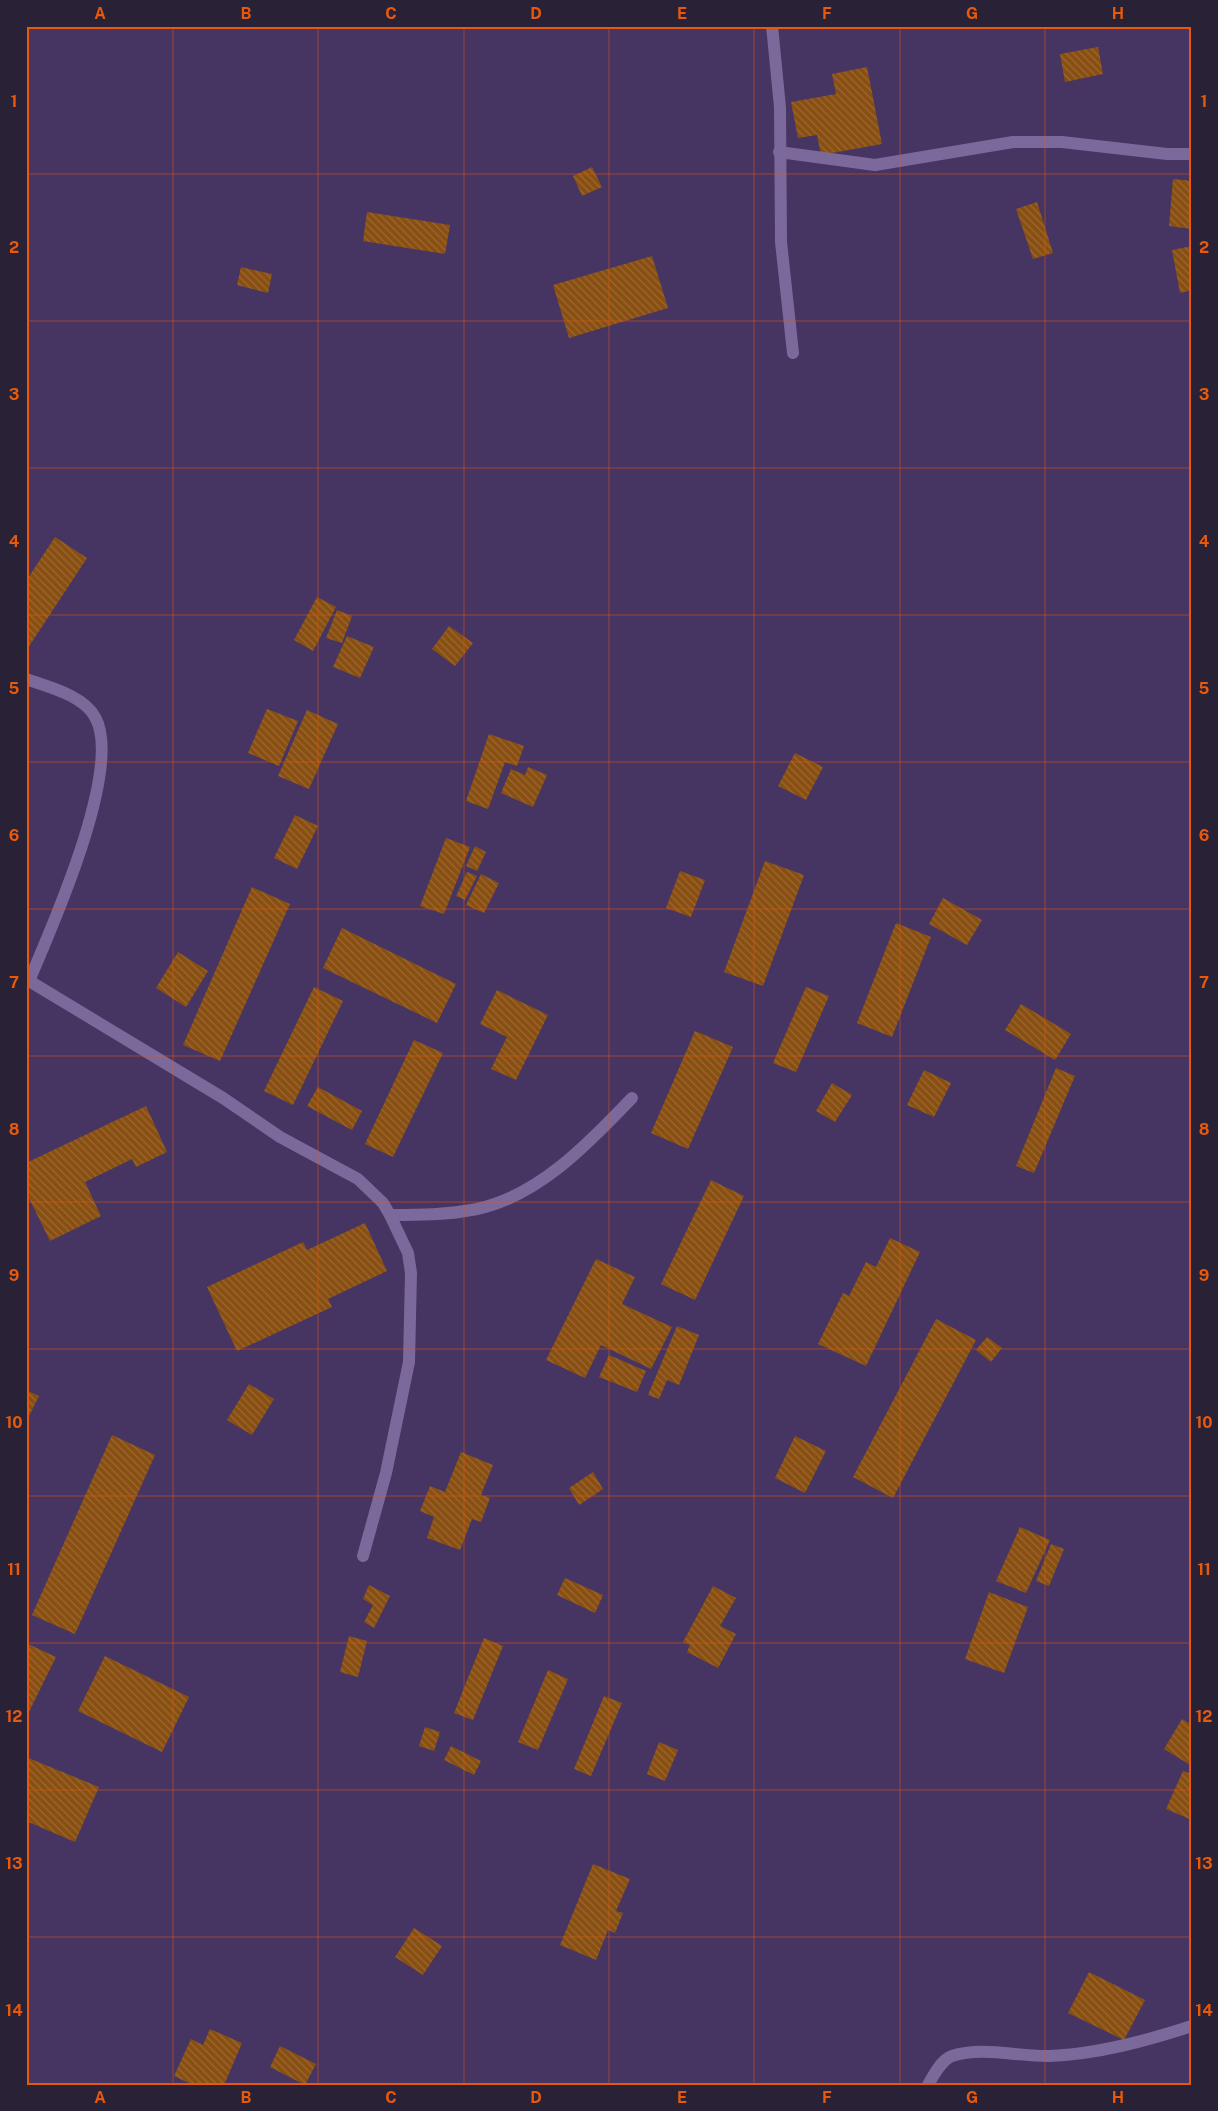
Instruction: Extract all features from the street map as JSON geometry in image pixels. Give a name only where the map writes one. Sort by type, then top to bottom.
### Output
[{"type":"street","points":[[772,26],[780,107],[781,242],[793,353]]},
{"type":"street","points":[[779,152],[875,165],[1013,142],[1062,142],[1168,154],[1192,154]]},
{"type":"street","points":[[26,679],[79,700],[95,715],[100,726],[102,741],[100,768],[89,824],[63,901],[28,980],[223,1098],[280,1137],[358,1179],[383,1204],[408,1253],[411,1273],[409,1362],[388,1464],[364,1556]]},
{"type":"street","points":[[390,1215],[440,1215],[479,1208],[512,1196],[556,1171],[594,1138],[632,1098]]},
{"type":"street","points":[[928,2085],[934,2073],[949,2057],[964,2053],[1047,2056],[1078,2054],[1158,2037],[1192,2026]]},
{"type":"building","points":[[1098,47],[1103,74],[1065,82],[1060,54]]},
{"type":"building","points":[[867,67],[882,144],[821,155],[817,135],[798,138],[791,102],[836,94],[832,74]]},
{"type":"building","points":[[592,167],[602,187],[582,196],[573,176]]},
{"type":"building","points":[[1173,179],[1192,181],[1192,229],[1169,226]]},
{"type":"building","points":[[1037,202],[1053,253],[1033,259],[1016,209]]},
{"type":"building","points":[[367,212],[450,225],[445,254],[363,241]]},
{"type":"building","points":[[1192,246],[1192,290],[1180,293],[1172,250]]},
{"type":"building","points":[[652,256],[668,308],[569,338],[553,285]]},
{"type":"building","points":[[241,267],[272,274],[268,293],[237,285]]},
{"type":"building","points":[[55,537],[87,558],[26,651],[26,581]]},
{"type":"building","points":[[317,597],[336,607],[313,651],[294,640]]},
{"type":"building","points":[[337,610],[352,616],[342,643],[326,638]]},
{"type":"building","points":[[449,626],[473,643],[455,666],[432,649]]},
{"type":"building","points":[[347,636],[374,647],[360,678],[333,667]]},
{"type":"building","points":[[267,709],[298,721],[279,766],[248,753]]},
{"type":"building","points":[[307,710],[338,724],[309,789],[278,776]]},
{"type":"building","points":[[489,734],[524,746],[517,766],[505,762],[488,809],[466,801]]},
{"type":"building","points":[[795,753],[823,767],[806,800],[778,786]]},
{"type":"building","points":[[528,767],[547,775],[533,807],[501,793],[511,769],[525,775]]},
{"type":"building","points":[[295,815],[318,826],[297,869],[274,858]]},
{"type":"building","points":[[446,838],[470,847],[444,914],[420,906]]},
{"type":"building","points":[[475,846],[486,852],[477,871],[466,866]]},
{"type":"building","points":[[765,861],[804,875],[763,986],[724,972]]},
{"type":"building","points":[[680,871],[705,880],[691,917],[666,908]]},
{"type":"building","points":[[467,872],[477,876],[465,900],[456,896]]},
{"type":"building","points":[[481,874],[499,883],[484,913],[466,905]]},
{"type":"building","points":[[252,887],[290,904],[220,1061],[183,1045]]},
{"type":"building","points":[[943,898],[982,920],[967,945],[929,924]]},
{"type":"building","points":[[896,923],[931,937],[892,1037],[857,1023]]},
{"type":"building","points":[[342,928],[456,984],[437,1023],[323,968]]},
{"type":"building","points":[[178,952],[208,971],[186,1007],[156,988]]},
{"type":"building","points":[[314,987],[343,1001],[293,1105],[264,1091]]},
{"type":"building","points":[[806,987],[829,996],[796,1072],[773,1063]]},
{"type":"building","points":[[497,990],[548,1015],[516,1080],[491,1069],[507,1037],[480,1024]]},
{"type":"building","points":[[1021,1004],[1071,1034],[1055,1060],[1005,1030]]},
{"type":"building","points":[[695,1031],[733,1047],[688,1149],[651,1133]]},
{"type":"building","points":[[414,1040],[443,1053],[393,1157],[365,1144]]},
{"type":"building","points":[[1056,1068],[1075,1076],[1034,1173],[1016,1166]]},
{"type":"building","points":[[924,1070],[951,1083],[934,1117],[907,1105]]},
{"type":"building","points":[[832,1083],[852,1095],[835,1122],[816,1111]]},
{"type":"building","points":[[318,1087],[362,1111],[352,1130],[307,1106]]},
{"type":"building","points":[[146,1106],[167,1152],[136,1167],[132,1159],[85,1182],[101,1216],[50,1241],[26,1192],[26,1163]]},
{"type":"building","points":[[711,1180],[744,1196],[695,1300],[661,1284]]},
{"type":"building","points":[[365,1223],[387,1271],[328,1299],[332,1307],[237,1351],[207,1287],[303,1242],[307,1250]]},
{"type":"building","points":[[890,1238],[920,1252],[866,1366],[818,1344],[843,1293],[849,1296],[866,1262],[876,1267]]},
{"type":"building","points":[[596,1259],[635,1277],[622,1304],[672,1327],[651,1369],[601,1345],[585,1378],[546,1360]]},
{"type":"building","points":[[936,1319],[976,1340],[893,1498],[853,1477]]},
{"type":"building","points":[[677,1326],[699,1335],[679,1385],[667,1380],[659,1399],[648,1395]]},
{"type":"building","points":[[987,1337],[1002,1348],[991,1362],[976,1350]]},
{"type":"building","points":[[609,1355],[646,1371],[637,1392],[599,1377]]},
{"type":"building","points":[[249,1384],[274,1399],[252,1435],[227,1420]]},
{"type":"building","points":[[26,1390],[39,1396],[26,1422]]},
{"type":"building","points":[[112,1435],[155,1455],[75,1634],[32,1615]]},
{"type":"building","points":[[795,1436],[826,1451],[805,1493],[775,1478]]},
{"type":"building","points":[[461,1452],[493,1465],[481,1495],[490,1498],[481,1522],[472,1519],[460,1550],[427,1538],[434,1517],[420,1511],[430,1486],[445,1492]]},
{"type":"building","points":[[593,1472],[603,1489],[579,1505],[569,1488]]},
{"type":"building","points":[[1020,1527],[1050,1540],[1026,1593],[996,1581]]},
{"type":"building","points":[[1051,1544],[1064,1549],[1049,1586],[1036,1581]]},
{"type":"building","points":[[565,1578],[603,1595],[595,1613],[557,1595]]},
{"type":"building","points":[[369,1585],[390,1596],[374,1628],[364,1622],[373,1605],[363,1599]]},
{"type":"building","points":[[713,1586],[736,1598],[720,1626],[736,1634],[718,1668],[687,1652],[690,1645],[683,1642]]},
{"type":"building","points":[[989,1592],[1028,1607],[1004,1673],[965,1659]]},
{"type":"building","points":[[349,1636],[367,1641],[358,1677],[340,1672]]},
{"type":"building","points":[[484,1638],[503,1646],[473,1720],[454,1713]]},
{"type":"building","points":[[26,1643],[56,1657],[26,1718]]},
{"type":"building","points":[[105,1656],[189,1697],[162,1752],[78,1711]]},
{"type":"building","points":[[548,1670],[568,1679],[538,1750],[518,1742]]},
{"type":"building","points":[[604,1696],[622,1703],[591,1776],[574,1769]]},
{"type":"building","points":[[1182,1719],[1192,1725],[1192,1766],[1164,1749]]},
{"type":"building","points":[[425,1727],[440,1732],[434,1751],[419,1746]]},
{"type":"building","points":[[659,1742],[678,1750],[665,1781],[647,1774]]},
{"type":"building","points":[[451,1746],[481,1761],[474,1775],[444,1760]]},
{"type":"building","points":[[26,1757],[99,1787],[75,1842],[26,1821]]},
{"type":"building","points":[[1183,1771],[1192,1774],[1192,1820],[1166,1809]]},
{"type":"building","points":[[593,1864],[630,1879],[616,1911],[623,1913],[615,1933],[608,1930],[596,1960],[560,1945]]},
{"type":"building","points":[[414,1928],[442,1946],[423,1975],[395,1957]]},
{"type":"building","points":[[1089,1972],[1145,2000],[1124,2040],[1068,2013]]},
{"type":"building","points":[[210,2029],[242,2043],[224,2085],[193,2085],[174,2076],[191,2039],[203,2045]]},
{"type":"building","points":[[280,2046],[316,2064],[305,2085],[270,2067]]}]
